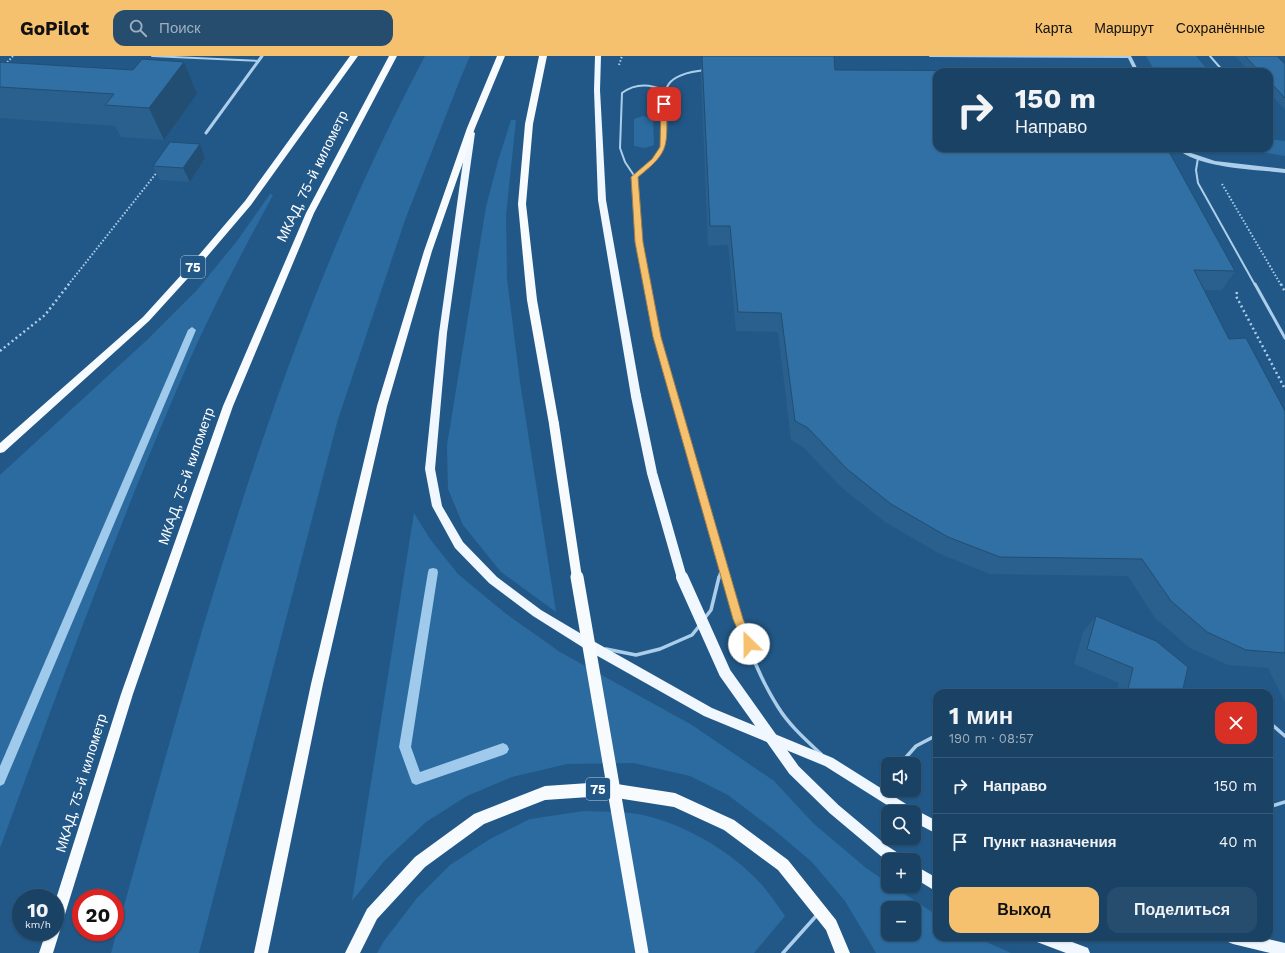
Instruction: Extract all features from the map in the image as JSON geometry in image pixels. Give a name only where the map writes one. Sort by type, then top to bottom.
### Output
[{"type":"highway","name":"75","points":[[0,449],[146,319],[196,264],[248,203],[354,56]]},
{"type":"highway","name":"МКАД, 75-й километр","points":[[64,896],[127,694],[228,406],[310,213],[393,56]]},
{"type":"highway","points":[[261,953],[317,684],[382,406],[428,250],[471,128],[501,56]]},
{"type":"highway","points":[[542,56],[529,124],[522,204],[532,300],[554,424],[583,619],[642,953]]},
{"type":"highway","name":"75","points":[[352,953],[372,914],[420,862],[479,819],[545,793],[604,788],[675,800],[729,825],[783,865],[831,925],[843,953]]},
{"type":"highway","points":[[46,953],[50,941]]},
{"type":"main road","points":[[598,56],[597,90],[602,200],[637,403],[652,472],[679,571],[725,673],[794,770],[834,809],[887,853]]},
{"type":"main road","points":[[471,128],[443,333],[430,468],[437,506],[459,545],[493,580],[537,613],[591,646],[708,712],[829,762],[881,796]]},
{"type":"main road","points":[[882,797],[897,805]]},
{"type":"main road","points":[[921,818],[933,826]]},
{"type":"main road","points":[[921,875],[933,883]]},
{"type":"main road","points":[[1052,941],[1083,953]]},
{"type":"main road","points":[[1249,941],[1285,950]]},
{"type":"street","points":[[206,133],[262,56]]},
{"type":"street","points":[[1130,57],[1135,68]]},
{"type":"street","points":[[1187,152],[1198,158],[1212,162],[1285,171]]},
{"type":"lane","points":[[152,56],[259,61]]},
{"type":"lane","points":[[930,56],[1130,57]]},
{"type":"lane","points":[[1210,56],[1220,68]]},
{"type":"lane","points":[[635,177],[654,160],[663,147],[664,90],[676,76],[686,72],[709,70]]},
{"type":"lane","points":[[664,90],[648,85],[628,88],[622,93],[620,148],[625,162],[635,177],[639,242],[657,337],[738,619],[764,681],[778,708],[798,732],[829,762]]},
{"type":"lane","points":[[1198,158],[1196,170],[1198,183],[1285,338]]},
{"type":"lane","points":[[591,646],[636,655],[660,649],[692,634],[711,610],[722,565]]},
{"type":"lane","points":[[1273,726],[1285,736]]},
{"type":"lane","points":[[904,757],[925,739],[933,736]]},
{"type":"lane","points":[[1273,806],[1285,802]]},
{"type":"lane","points":[[783,953],[821,911]]},
{"type":"path","points":[[4,66],[13,56]]},
{"type":"path","points":[[1212,162],[1214,173],[1228,191],[1285,292]]},
{"type":"path","points":[[0,351],[46,314],[160,169]]},
{"type":"shaded area","points":[[425,56],[470,56],[405,220],[338,419],[199,953],[111,953],[114,941],[124,941],[124,906],[208,609],[244,496],[283,383],[325,272],[372,163]]},
{"type":"shaded area","points":[[1146,56],[1196,56],[1206,68],[1153,68]]},
{"type":"shaded area","points":[[643,116],[653,119],[654,145],[645,148],[634,146],[634,119]]},
{"type":"shaded area","points":[[511,120],[516,120],[506,215],[507,279],[520,382],[556,612],[501,572],[463,525],[448,489],[447,445],[486,207]]},
{"type":"shaded area","points":[[1273,140],[1285,141],[1285,156],[1261,152],[1273,152]]},
{"type":"shaded area","points":[[270,194],[273,195],[228,280],[187,366],[137,485],[113,545],[0,848],[0,475],[148,339],[197,290],[237,241]]},
{"type":"shaded area","points":[[414,513],[430,539],[458,574],[505,613],[560,652],[692,725],[774,781],[813,823],[866,868],[881,878],[881,893],[903,893],[915,901],[881,901],[881,941],[921,941],[921,905],[933,912],[933,941],[984,941],[1011,953],[876,953],[845,901],[812,862],[774,830],[728,795],[690,776],[633,763],[567,764],[512,777],[467,796],[426,822],[385,860],[352,901]]},
{"type":"shaded area","points":[[584,811],[624,812],[647,816],[665,821],[701,838],[734,859],[749,871],[785,916],[754,953],[377,953],[384,941],[417,898],[450,865],[490,839],[530,819]]},
{"type":"building","points":[[702,56],[834,56],[835,70],[933,70],[933,152],[1169,152],[1235,271],[1194,270],[1229,339],[1246,338],[1285,411],[1285,653],[1246,650],[1207,632],[1171,601],[1142,559],[1000,557],[948,537],[891,504],[847,469],[808,428],[795,421],[781,313],[738,312],[730,226],[710,226]]},
{"type":"building","points":[[1245,56],[1277,56],[1285,64],[1285,98],[1273,85],[1273,68],[1256,68]]},
{"type":"building","points":[[142,59],[184,62],[149,108],[105,105],[114,94],[0,87],[0,62],[133,70]]},
{"type":"building","points":[[170,142],[200,144],[183,168],[153,166]]},
{"type":"building","points":[[1096,616],[1156,641],[1188,667],[1183,689],[1128,689],[1133,668],[1087,649]]},
{"type":"waterway","points":[[0,780],[192,330]]},
{"type":"waterway","points":[[433,572],[405,747],[416,779],[503,749]]},
{"type":"route","points":[[664,104],[663,147],[654,160],[635,177],[639,242],[657,337],[738,619],[749,644]]}]
